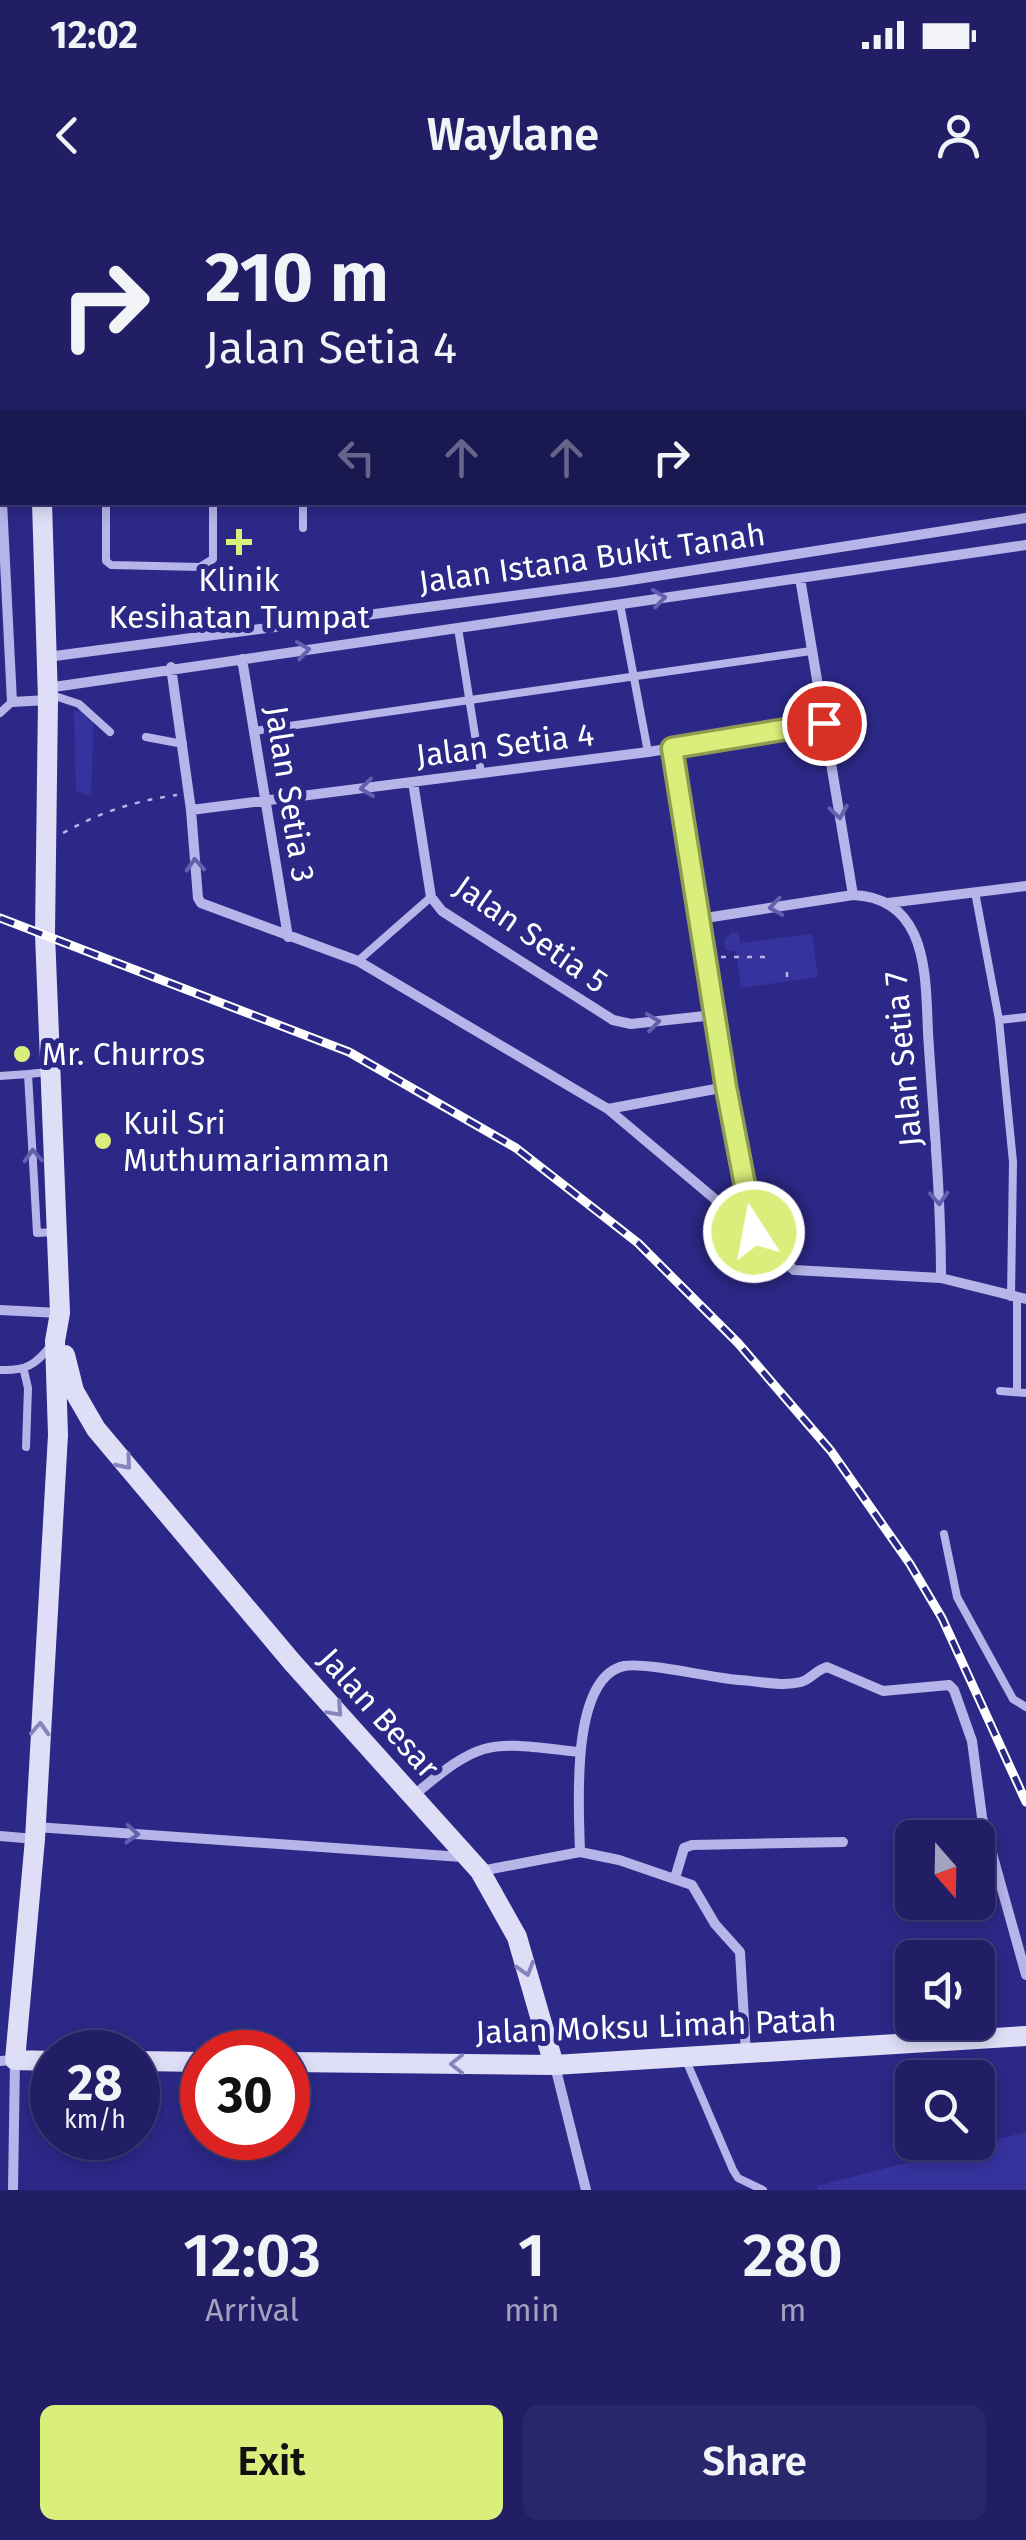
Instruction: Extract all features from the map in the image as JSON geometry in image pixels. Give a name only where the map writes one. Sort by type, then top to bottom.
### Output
[{"type":"street","points":[[1,505],[12,702],[172,668],[1026,545]]},
{"type":"street","points":[[13,2190],[7,2061],[35,1833],[58,1435],[54,1341],[60,1314],[58,1232],[44,934],[47,694],[42,505]]},
{"type":"street","name":"Jalan Istana Bukit Tanah","points":[[46,657],[618,582],[1026,518]]},
{"type":"street","points":[[800,578],[853,894]]},
{"type":"street","name":"Jalan Setia 3","points":[[242,659],[288,938]]},
{"type":"street","points":[[172,668],[200,901],[288,938],[358,961],[608,1109],[754,1232],[786,1264],[806,1273],[941,1278],[1018,1298]]},
{"type":"street","name":"Jalan Setia 4","points":[[191,810],[648,752],[824,723]]},
{"type":"street","points":[[672,748],[726,1087],[754,1232]]},
{"type":"street","name":"Jalan Setia 5","points":[[413,782],[431,897],[442,911],[613,1020],[631,1024],[714,1014]]},
{"type":"street","points":[[700,920],[853,894],[886,904],[1026,886]]},
{"type":"street","name":"Jalan Setia 7","points":[[886,904],[902,915],[919,952],[938,1186],[941,1278]]},
{"type":"street","points":[[608,1109],[726,1087]]},
{"type":"street","points":[[0,1310],[60,1314]]},
{"type":"street","name":"Jalan Besar","points":[[60,1314],[67,1370],[96,1429],[292,1662],[473,1864],[517,1937],[586,2190]]},
{"type":"street","points":[[58,1435],[62,1426],[70,1422],[96,1429]]},
{"type":"street","points":[[580,1852],[582,1730],[599,1686],[621,1667],[787,1684],[800,1682],[827,1667],[883,1691],[949,1685],[972,1741],[982,1818],[1026,1975]]},
{"type":"street","points":[[412,1796],[454,1760],[488,1746],[510,1744],[579,1752]]},
{"type":"street","points":[[0,1836],[35,1833],[473,1864],[580,1852],[619,1860],[692,1885],[715,1924],[740,1952],[746,2055]]},
{"type":"street","points":[[674,1878],[684,1848],[692,1845],[843,1842]]},
{"type":"street","name":"Jalan Moksu Limah Patah","points":[[310,2062],[554,2064],[1026,2036]]},
{"type":"lane","points":[[106,505],[106,561],[111,565],[200,567],[213,559],[213,505]]},
{"type":"lane","points":[[303,505],[303,528]]},
{"type":"lane","points":[[620,604],[648,752]]},
{"type":"lane","points":[[458,628],[481,773]]},
{"type":"lane","points":[[254,730],[811,651]]},
{"type":"lane","points":[[47,694],[79,704],[110,732]]},
{"type":"lane","points":[[0,713],[12,702]]},
{"type":"lane","points":[[146,737],[183,744]]},
{"type":"lane","points":[[976,892],[999,1020],[1012,1162],[1021,1393],[1000,1391]]},
{"type":"lane","points":[[358,961],[431,897]]},
{"type":"lane","points":[[999,1020],[1026,1016]]},
{"type":"lane","points":[[0,1076],[50,1072]]},
{"type":"lane","points":[[28,1074],[37,1232],[58,1232]]},
{"type":"lane","points":[[1012,1162],[1026,1162]]},
{"type":"lane","points":[[0,1370],[24,1371],[40,1360],[54,1341]]},
{"type":"lane","points":[[24,1371],[28,1388],[26,1447]]},
{"type":"lane","points":[[944,1534],[957,1597],[1012,1699],[1026,1708]]},
{"type":"lane","points":[[685,2058],[733,2170],[738,2178],[763,2190]]},
{"type":"path","points":[[46,848],[58,836],[93,816],[133,801],[189,793]]},
{"type":"path","points":[[705,957],[765,958]]},
{"type":"path","points":[[786,972],[787,983]]},
{"type":"shaded area","points":[[74,711],[94,712],[91,796],[76,791]]},
{"type":"shaded area","points":[[732,932],[739,933],[740,943],[812,934],[818,977],[741,988],[736,951],[725,950],[724,940]]},
{"type":"shaded area","points":[[1026,2132],[1026,2190],[818,2190],[817,2186],[918,2160],[995,2160],[995,2140]]},
{"type":"railway","points":[[0,918],[349,1052],[516,1148],[638,1243],[738,1343],[831,1451],[910,1564],[942,1618],[1026,1802]]},
{"type":"place","name":"Klinik Kesihatan Tumpat","points":[[239,542]]},
{"type":"place","name":"Mr. Churros","points":[[22,1054]]},
{"type":"place","name":"Kuil Sri Muthumariamman","points":[[103,1141]]},
{"type":"route","points":[[754,1232],[726,1087],[672,748],[824,723]]}]
